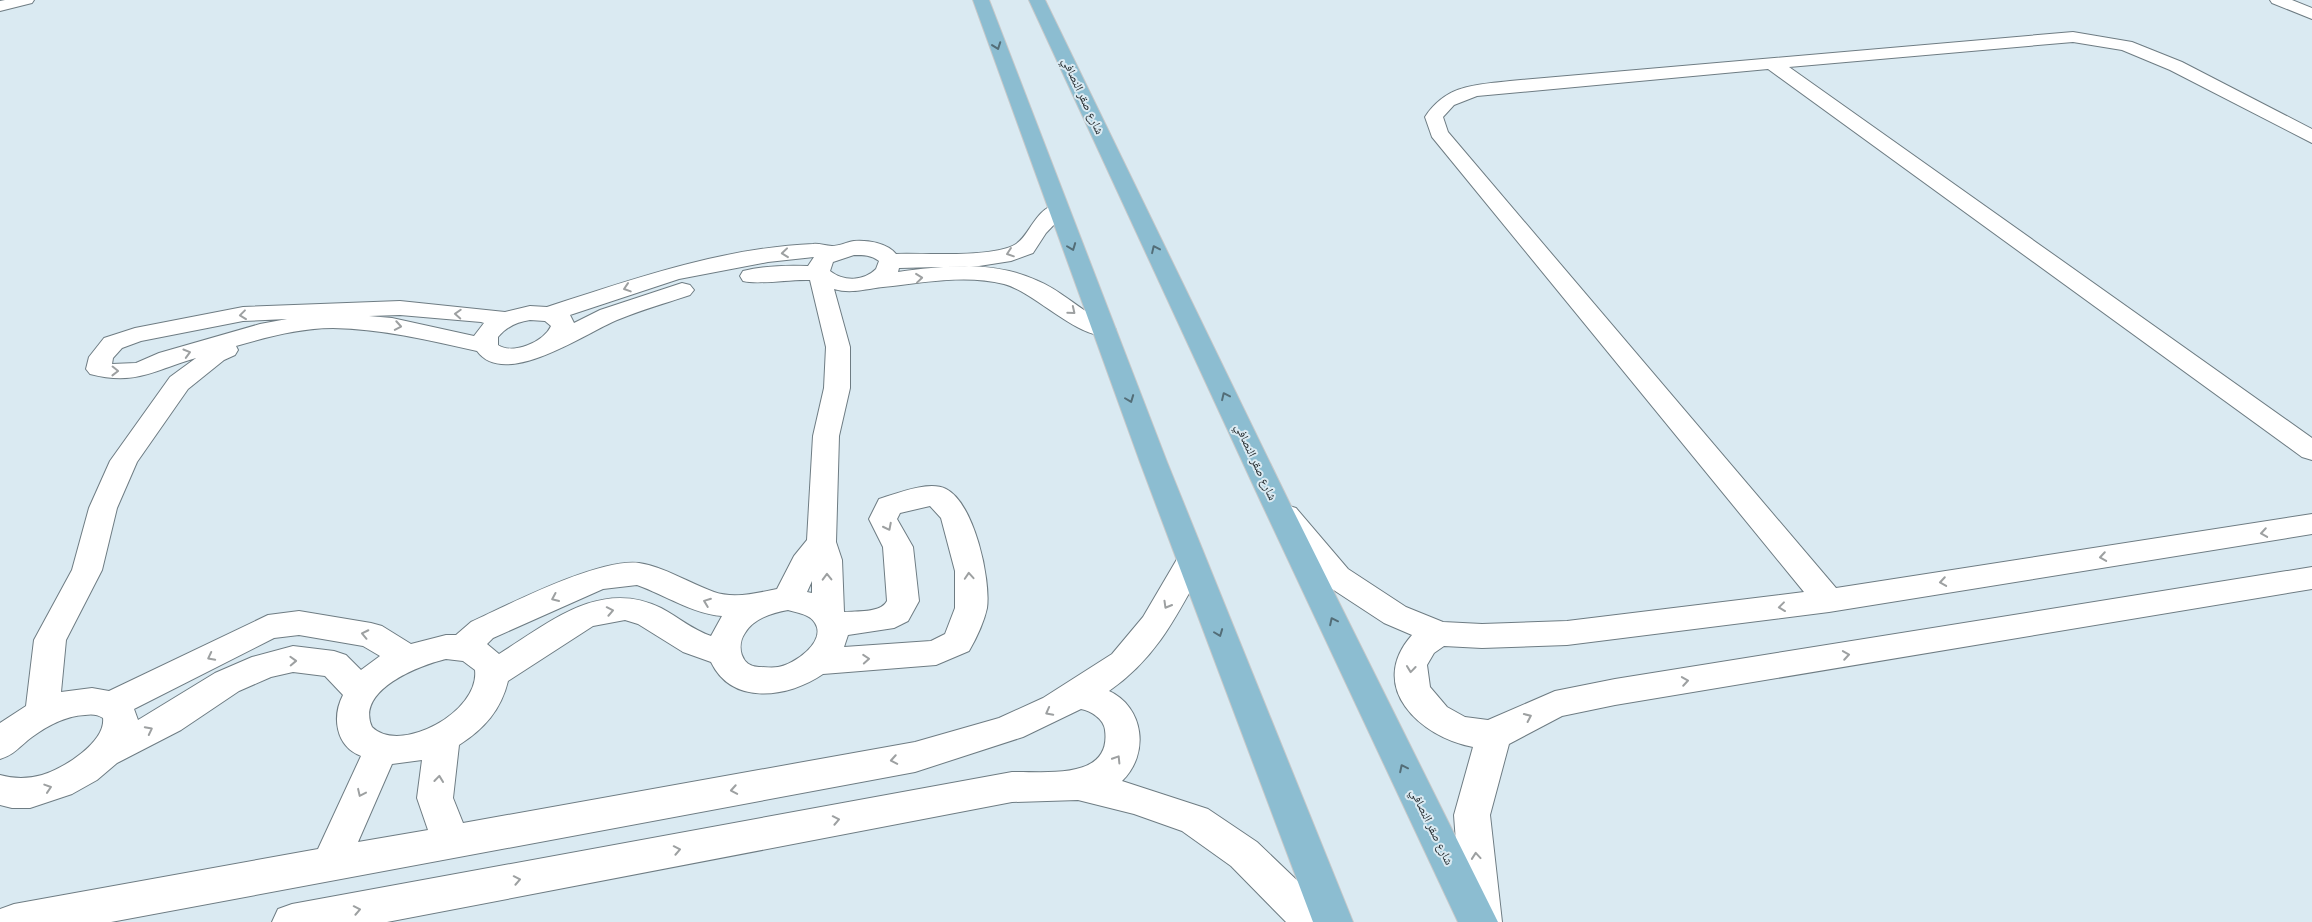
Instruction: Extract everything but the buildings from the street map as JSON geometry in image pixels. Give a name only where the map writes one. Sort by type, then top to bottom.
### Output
[{"type":"main road","points":[[981,0],[1057,210],[1191,562],[1333,922]]},
{"type":"main road","name":"شارع صقر النصافي","points":[[1037,0],[1275,502],[1480,922]]},
{"type":"street","points":[[0,6],[26,0]]},
{"type":"street","points":[[2278,0],[2312,14]]},
{"type":"street","points":[[1829,601],[1439,133],[1434,116],[1440,105],[1457,95],[1482,90],[2073,37],[2126,46],[2176,66],[2312,137]]},
{"type":"street","points":[[1773,64],[2312,451]]},
{"type":"street","points":[[890,261],[979,259],[1003,256],[1025,248],[1038,229],[1057,210]]},
{"type":"street","points":[[788,599],[806,564],[821,542],[826,436],[837,388],[838,347],[820,286],[820,263],[834,253],[844,249],[866,248],[883,253],[890,261],[889,269],[884,275],[868,283],[831,320]]},
{"type":"street","points":[[550,314],[674,273],[768,255],[815,250],[834,253]]},
{"type":"street","points":[[552,344],[563,330],[563,324],[559,318],[550,314],[530,313],[506,319],[488,331],[483,338],[483,345],[494,354],[516,356],[529,354],[552,344],[608,315],[694,286],[764,273],[820,275],[827,281],[842,285],[970,274],[1003,278],[1028,285],[1063,304],[1088,324],[1104,330]]},
{"type":"street","points":[[483,345],[392,325],[332,321],[269,329],[168,358],[141,370],[111,372],[99,369],[101,357],[114,343],[135,334],[243,314],[400,308],[506,319]]},
{"type":"street","points":[[42,715],[50,640],[86,570],[103,508],[124,461],[179,384],[215,355],[269,329]]},
{"type":"street","points":[[141,370],[160,380],[166,400]]},
{"type":"street","points":[[818,662],[936,653],[958,642],[971,608],[970,572],[955,515],[937,496],[915,498],[889,506],[884,519],[898,547],[903,601],[897,613],[883,620],[830,619],[818,605],[804,600],[788,599],[772,601],[755,607],[741,616],[730,628],[724,640],[723,653],[728,665],[738,674],[752,680],[786,679],[804,672],[818,662],[828,650],[833,637],[830,619],[827,560],[821,542]]},
{"type":"street","points":[[1275,502],[1337,576],[1395,614],[1440,634],[1522,636],[1567,633],[1829,601],[2312,524]]},
{"type":"street","points":[[14,922],[915,757],[995,735],[1046,714],[1078,695],[1126,660],[1161,616],[1191,562]]},
{"type":"street","points":[[463,648],[482,630],[598,579],[638,574],[673,586],[711,604],[755,607]]},
{"type":"street","points":[[1440,634],[1423,643],[1412,657],[1409,674],[1414,692],[1426,710],[1445,724],[1469,733],[1494,735],[1555,704],[1606,694],[2312,578]]},
{"type":"street","points":[[492,675],[585,616],[626,608],[649,616],[694,643],[723,653]]},
{"type":"street","points":[[112,705],[138,690],[192,666],[268,627],[300,623],[371,635],[407,657]]},
{"type":"street","points":[[436,648],[463,648],[477,653],[487,661],[492,675],[492,686],[486,700],[475,714],[443,738],[420,746],[399,750],[381,749],[366,743],[357,734],[352,722],[354,708],[362,693],[374,679],[407,657],[436,648]]},
{"type":"street","points":[[105,753],[169,720],[227,682],[264,666],[293,660],[334,664],[362,693]]},
{"type":"street","points":[[1078,695],[1102,702],[1119,717],[1126,737],[1120,759],[1103,776],[1078,785]]},
{"type":"street","points":[[0,745],[22,725],[62,705],[81,701],[99,701],[112,705],[120,713],[121,724],[117,738],[90,767],[70,779],[48,788],[27,793],[8,793],[0,790]]},
{"type":"street","points":[[1480,922],[1472,815],[1494,735]]},
{"type":"street","points":[[443,738],[436,798],[451,842]]},
{"type":"street","points":[[330,864],[381,749]]},
{"type":"street","points":[[292,922],[1012,787],[1078,785],[1134,799],[1195,820],[1244,854],[1313,922]]}]
